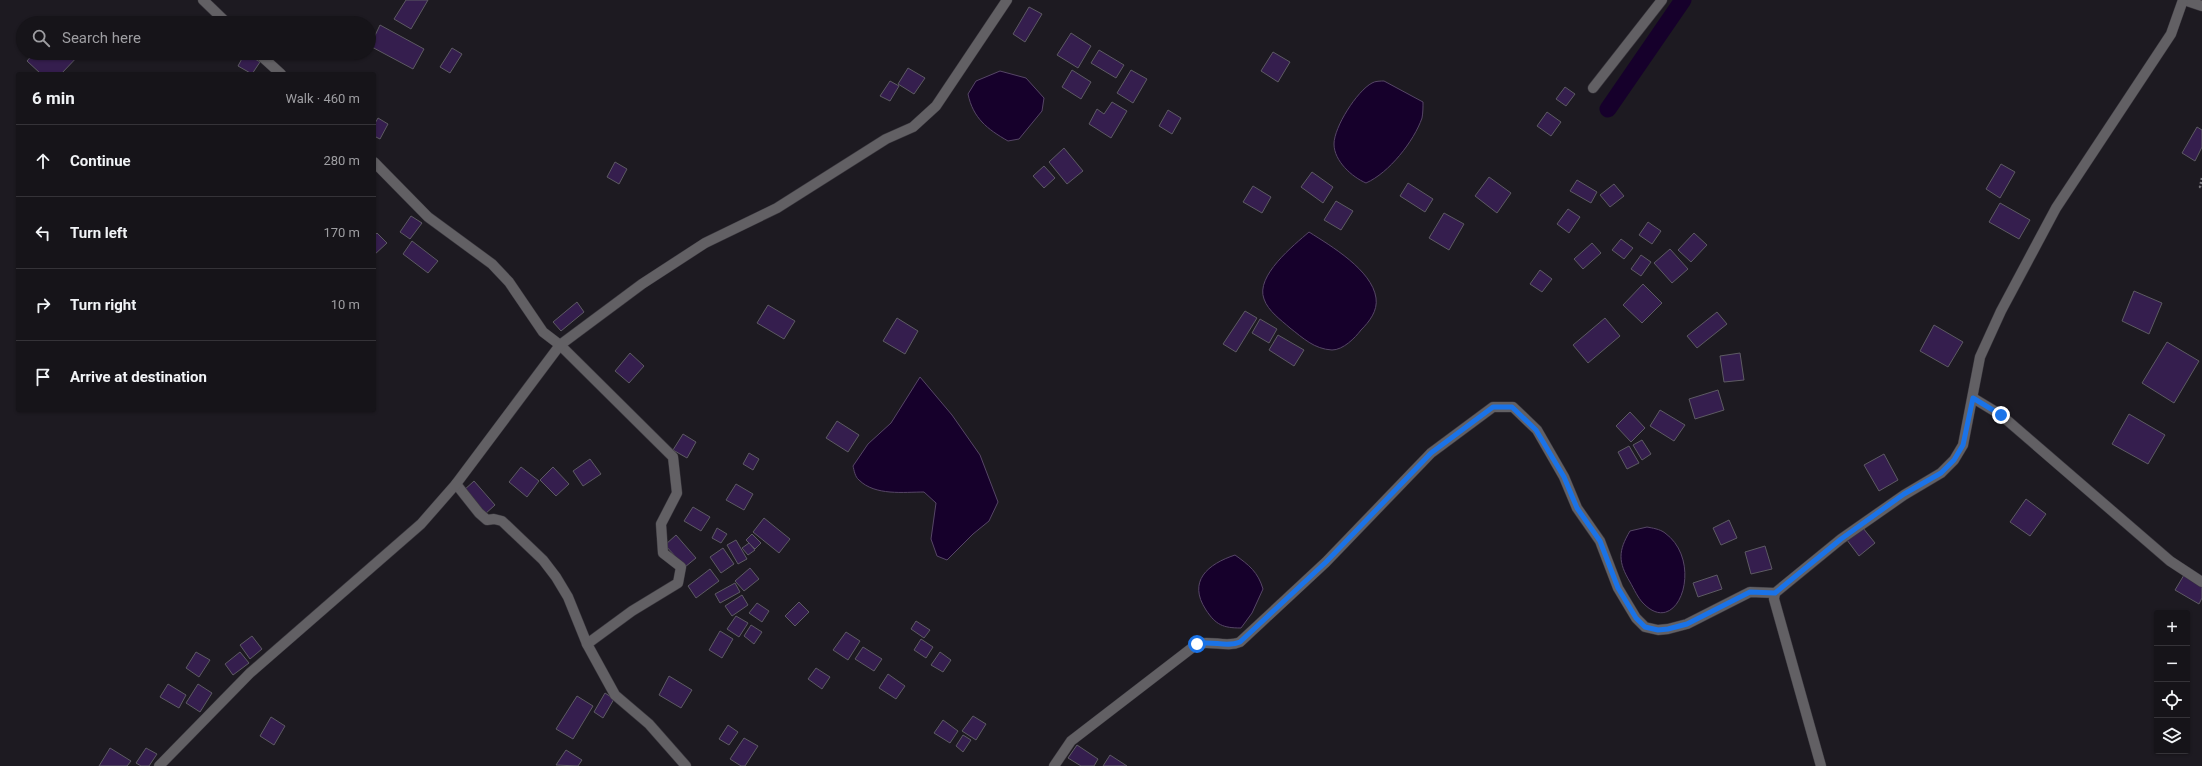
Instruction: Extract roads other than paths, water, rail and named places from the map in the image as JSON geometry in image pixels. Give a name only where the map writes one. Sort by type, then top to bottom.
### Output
[{"type":"street","points":[[203,0],[220,16]]},
{"type":"street","points":[[159,766],[250,673],[421,524],[456,484],[560,345],[642,284],[705,243],[777,208],[886,139],[913,127],[936,106],[1007,0]]},
{"type":"street","points":[[1593,88],[1662,0]]},
{"type":"street","points":[[1821,766],[1774,599],[1775,593],[1841,539],[1904,494],[1941,473],[1954,460],[1963,445],[1980,357],[2001,311],[2056,208],[2171,34],[2184,0],[2202,6]]},
{"type":"street","points":[[266,60],[279,72]]},
{"type":"street","points":[[376,164],[428,217],[492,264],[509,282],[543,332],[560,345],[673,457],[677,493],[661,524],[663,553],[681,567],[678,583],[632,611],[587,644]]},
{"type":"street","points":[[1973,398],[2001,415],[2170,561],[2202,582]]},
{"type":"street","points":[[1054,766],[1070,741],[1197,644],[1204,642],[1234,645],[1240,642],[1326,562],[1431,453],[1493,407],[1512,407],[1536,430],[1564,477],[1577,508],[1600,541],[1618,588],[1636,618],[1645,627],[1658,630],[1668,629],[1687,624],[1750,592],[1775,593]]},
{"type":"street","points":[[456,484],[479,513],[487,520],[494,519],[502,522],[543,560],[568,597],[587,644],[615,695],[649,724],[686,766]]},
{"type":"waterway","points":[[1608,109],[1683,0]]}]
